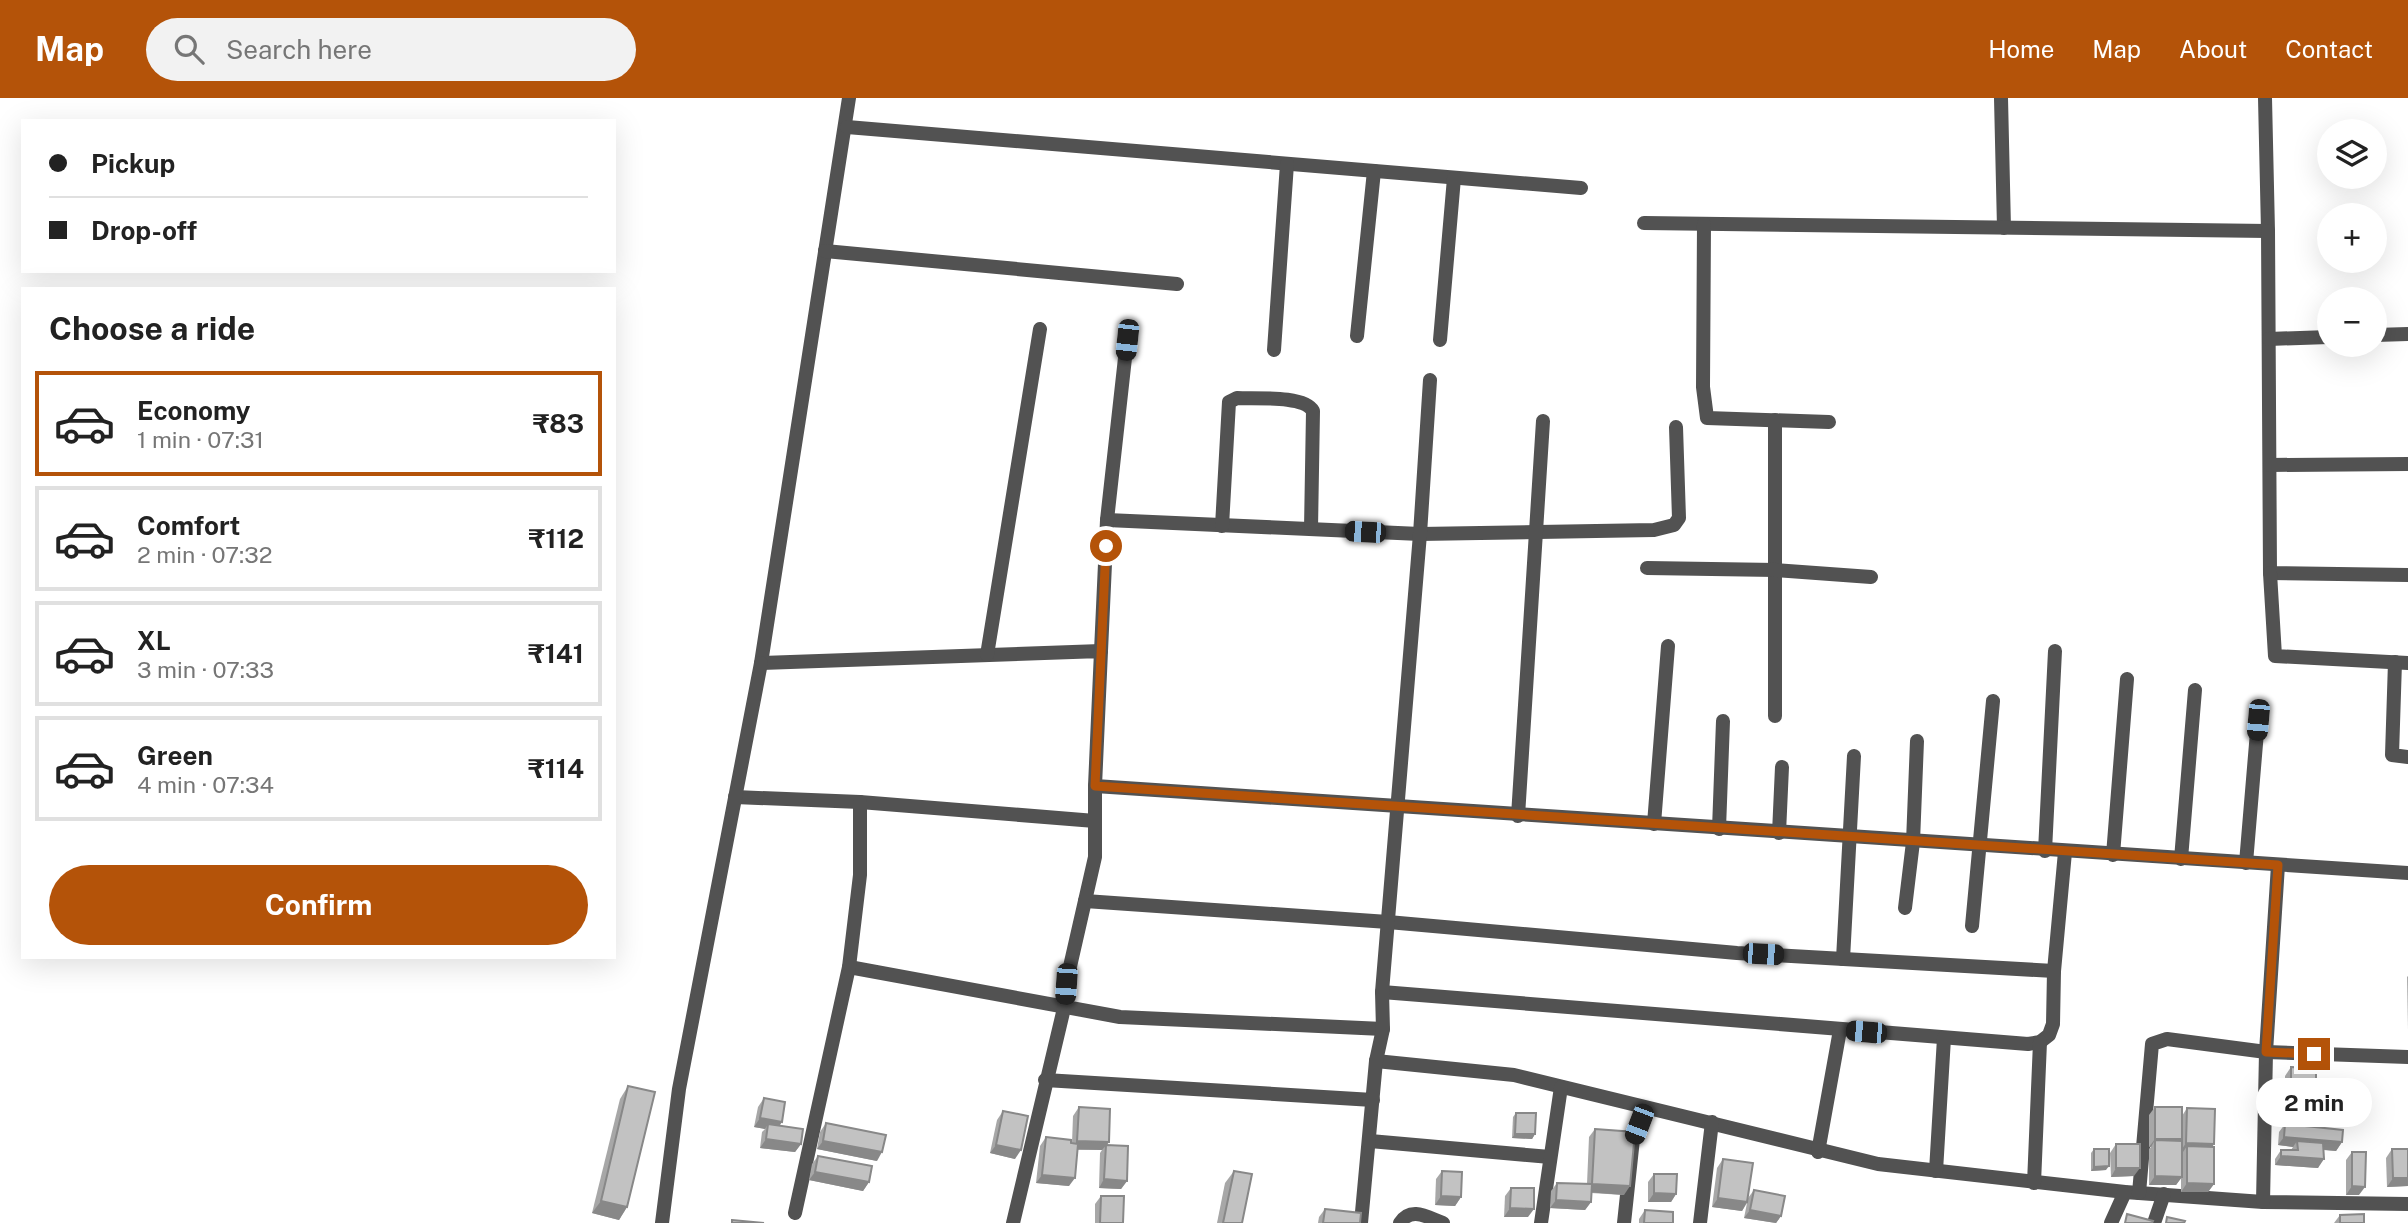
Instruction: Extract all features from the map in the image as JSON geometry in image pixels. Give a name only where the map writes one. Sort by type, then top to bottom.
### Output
[{"type":"street","points":[[662,1223],[677,1102],[761,663],[847,127],[849,98]]},
{"type":"street","points":[[2001,98],[2004,228]]},
{"type":"street","points":[[2265,98],[2270,573],[2275,656],[2402,663],[2392,755],[2408,757]]},
{"type":"street","points":[[847,127],[1581,188]]},
{"type":"street","points":[[1275,350],[1287,164]]},
{"type":"street","points":[[1357,336],[1374,171]]},
{"type":"street","points":[[1440,340],[1454,177]]},
{"type":"street","points":[[1644,223],[2268,231]]},
{"type":"street","points":[[1704,224],[1703,387],[1707,418],[1829,422]]},
{"type":"street","points":[[825,251],[1177,284]]},
{"type":"street","points":[[987,655],[1040,329]]},
{"type":"street","points":[[2387,335],[2408,334]]},
{"type":"street","points":[[2269,339],[2317,337]]},
{"type":"street","points":[[1013,1223],[1065,1004],[1094,856],[1107,520],[1127,340]]},
{"type":"street","points":[[1361,1223],[1376,1061],[1382,1029],[1382,992],[1430,380]]},
{"type":"street","points":[[1223,526],[1229,402],[1237,398],[1298,400],[1310,405],[1313,411],[1311,529]]},
{"type":"street","points":[[1518,816],[1538,534],[1543,421]]},
{"type":"street","points":[[1775,421],[1775,716]]},
{"type":"street","points":[[1107,520],[1420,534],[1654,530],[1674,525],[1679,518],[1681,507],[1676,428]]},
{"type":"street","points":[[2270,465],[2408,464]]},
{"type":"street","points":[[1647,568],[1776,570],[1871,577]]},
{"type":"street","points":[[2270,573],[2408,575]]},
{"type":"street","points":[[1654,824],[1668,646]]},
{"type":"street","points":[[761,663],[1101,651]]},
{"type":"street","points":[[2045,851],[2055,651]]},
{"type":"street","points":[[2113,855],[2127,679]]},
{"type":"street","points":[[2181,859],[2195,690]]},
{"type":"street","points":[[1972,926],[1993,701]]},
{"type":"street","points":[[2246,863],[2258,720]]},
{"type":"street","points":[[1719,829],[1724,721]]},
{"type":"street","points":[[1905,908],[1913,842],[1917,741]]},
{"type":"street","points":[[1843,959],[1854,756]]},
{"type":"street","points":[[1779,833],[1782,767]]},
{"type":"street","points":[[1095,786],[1981,847],[2408,873]]},
{"type":"street","points":[[736,797],[860,802],[1096,821]]},
{"type":"street","points":[[795,1213],[849,967],[860,875],[860,802]]},
{"type":"street","points":[[1382,992],[1944,1038],[2028,1044],[2040,1042],[2049,1035],[2053,1024],[2054,971],[2065,852]]},
{"type":"street","points":[[2263,1202],[2266,1052],[2278,865]]},
{"type":"street","points":[[1084,901],[1388,922],[1843,959],[2054,971]]},
{"type":"street","points":[[849,967],[1065,1004],[1120,1017],[1382,1029]]},
{"type":"street","points":[[1818,1152],[1840,1030]]},
{"type":"street","points":[[1936,1171],[1944,1038]]},
{"type":"street","points":[[2111,1223],[2132,1192],[2152,1044],[2167,1039],[2266,1052],[2408,1057]]},
{"type":"street","points":[[2034,1183],[2040,1042]]},
{"type":"street","points":[[1376,1061],[1514,1075],[1712,1122],[1818,1152],[1878,1164],[2034,1183],[2263,1202],[2408,1204]]},
{"type":"street","points":[[1045,1080],[1373,1100]]},
{"type":"street","points":[[1541,1223],[1561,1087]]},
{"type":"street","points":[[1624,1223],[1633,1139],[1646,1108]]},
{"type":"street","points":[[1700,1223],[1712,1122]]},
{"type":"street","points":[[1370,1141],[1550,1157]]},
{"type":"street","points":[[2154,1223],[2164,1194]]},
{"type":"street","points":[[1400,1223],[1407,1215],[1415,1213],[1443,1223]]},
{"type":"building","points":[[2291,1067],[2316,1068],[2316,1093],[2291,1093]]},
{"type":"building","points":[[628,1086],[655,1092],[627,1207],[601,1201]]},
{"type":"building","points":[[764,1098],[785,1102],[782,1122],[760,1118]]},
{"type":"building","points":[[1079,1107],[1110,1109],[1109,1142],[1077,1141]]},
{"type":"building","points":[[2155,1107],[2182,1107],[2182,1139],[2155,1139]]},
{"type":"building","points":[[2187,1108],[2215,1109],[2214,1144],[2186,1143]]},
{"type":"building","points":[[1003,1111],[1028,1116],[1021,1150],[996,1145]]},
{"type":"building","points":[[1516,1113],[1536,1113],[1535,1134],[1515,1134]]},
{"type":"building","points":[[826,1123],[886,1135],[882,1152],[823,1141]]},
{"type":"building","points":[[768,1124],[803,1129],[801,1144],[766,1139]]},
{"type":"building","points":[[2285,1124],[2343,1130],[2342,1142],[2284,1137]]},
{"type":"building","points":[[1595,1129],[1635,1132],[1630,1186],[1592,1184]]},
{"type":"building","points":[[1046,1137],[1071,1140],[1071,1143],[1078,1144],[1075,1178],[1042,1175]]},
{"type":"building","points":[[2155,1140],[2182,1141],[2182,1177],[2155,1176]]},
{"type":"building","points":[[2297,1141],[2323,1143],[2324,1159],[2281,1156],[2281,1150],[2298,1150]]},
{"type":"building","points":[[2116,1144],[2140,1144],[2140,1168],[2116,1168]]},
{"type":"building","points":[[1106,1145],[1128,1146],[1127,1181],[1104,1179]]},
{"type":"building","points":[[2187,1146],[2214,1147],[2214,1184],[2187,1183]]},
{"type":"building","points":[[2094,1149],[2109,1149],[2109,1166],[2094,1167]]},
{"type":"building","points":[[2392,1149],[2408,1149],[2408,1178],[2393,1178]]},
{"type":"building","points":[[2352,1152],[2366,1152],[2365,1187],[2352,1186]]},
{"type":"building","points":[[818,1156],[872,1166],[869,1182],[815,1172]]},
{"type":"building","points":[[1723,1159],[1753,1163],[1747,1202],[1718,1198]]},
{"type":"building","points":[[1234,1171],[1252,1174],[1242,1223],[1223,1223]]},
{"type":"building","points":[[1442,1171],[1462,1172],[1461,1197],[1441,1196]]},
{"type":"building","points":[[1654,1174],[1677,1174],[1676,1194],[1654,1193]]},
{"type":"building","points":[[1557,1183],[1592,1184],[1591,1202],[1556,1200]]},
{"type":"building","points":[[1511,1188],[1534,1188],[1534,1209],[1510,1208]]},
{"type":"building","points":[[1754,1190],[1785,1196],[1781,1216],[1750,1210]]},
{"type":"building","points":[[1101,1196],[1124,1196],[1123,1223],[1100,1223]]},
{"type":"building","points":[[1325,1209],[1361,1213],[1360,1223],[1323,1223]]},
{"type":"building","points":[[1645,1210],[1673,1212],[1673,1223],[1644,1223]]},
{"type":"building","points":[[2127,1214],[2153,1221],[2125,1223]]},
{"type":"building","points":[[2364,1214],[2364,1223],[2340,1223],[2340,1215]]},
{"type":"building","points":[[2167,1217],[2185,1221],[2166,1223]]},
{"type":"building","points":[[732,1220],[764,1223],[732,1223]]},
{"type":"route","points":[[1106,546],[1095,786],[2278,865],[2266,1052],[2314,1054]]}]
